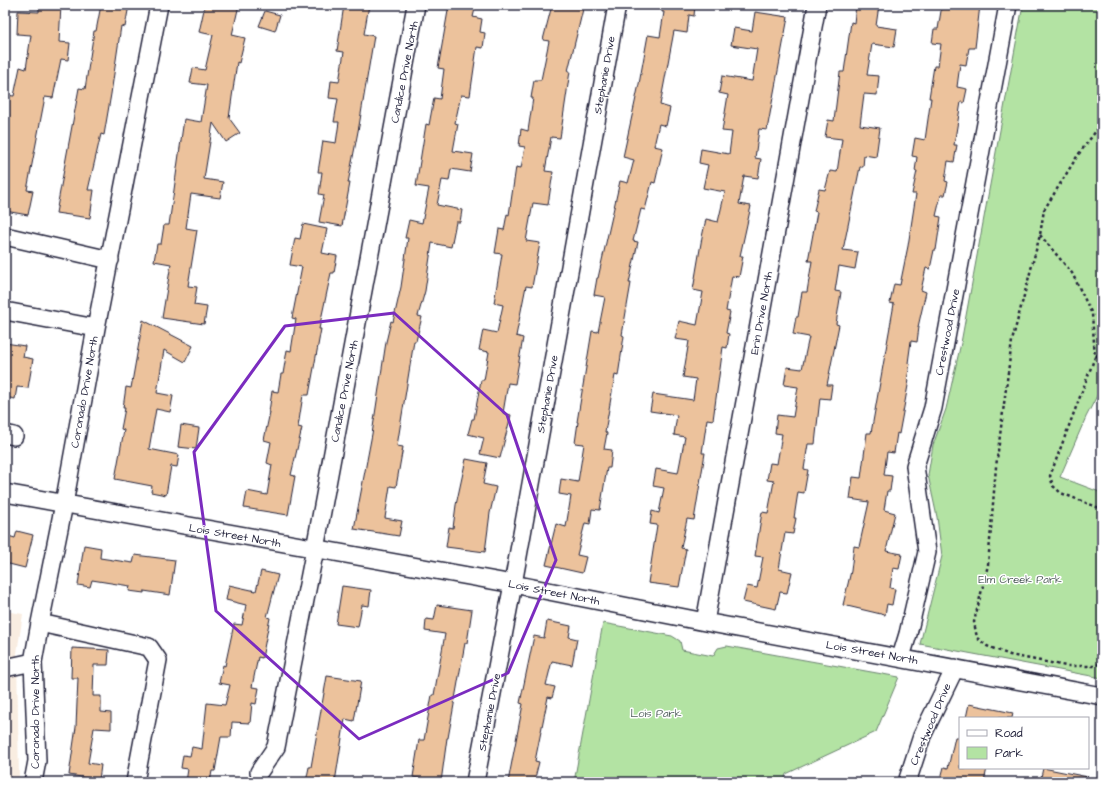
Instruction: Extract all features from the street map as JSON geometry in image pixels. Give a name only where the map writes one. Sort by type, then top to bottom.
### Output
[{"type":"street","name":"Coronado Drive North","points":[[33,782],[37,761],[33,662],[159,5]]},
{"type":"street","name":"Candice Drive North","points":[[259,772],[276,747],[315,549],[416,5]]},
{"type":"street","name":"Stephanie Drive","points":[[476,782],[617,5]]},
{"type":"street","name":"Erin Drive North","points":[[705,622],[817,5]]},
{"type":"street","name":"Crestwood Drive","points":[[901,658],[927,552],[915,466],[933,408],[1008,5]]},
{"type":"street","points":[[5,236],[110,260]]},
{"type":"street","points":[[5,311],[96,328]]},
{"type":"street","name":"Lois Street North","points":[[5,493],[513,584],[705,622],[1102,696]]},
{"type":"street","points":[[40,623],[149,647],[158,660],[135,782]]},
{"type":"street","points":[[5,668],[33,662]]},
{"type":"street","name":"Crestwood Drive","points":[[907,782],[922,736],[955,668]]},
{"type":"path","points":[[1102,123],[1078,155],[1044,210],[1040,235],[1012,341],[996,467],[988,565],[974,622],[977,638],[988,646],[1010,655],[1066,666],[1096,666],[1102,662]]},
{"type":"path","points":[[1040,235],[1072,273],[1092,314],[1095,357]]},
{"type":"path","points":[[1102,348],[1095,357],[1050,476],[1053,486],[1061,494],[1102,509]]},
{"type":"highlighted area","points":[[394,313],[507,415],[556,560],[508,673],[359,739],[216,611],[194,452],[285,326]]},
{"type":"shaded area","points":[[5,611],[23,614],[17,653],[19,782],[5,782]]},
{"type":"green space","name":"Elm Creek Park","points":[[1023,5],[1102,5],[1102,386],[1086,417],[1060,477],[1102,493],[1102,678],[920,644],[942,556],[937,517],[928,475],[933,445],[946,409],[961,343]]},
{"type":"green space","name":"Lois Park","points":[[603,623],[672,636],[680,641],[682,650],[713,656],[718,648],[727,646],[899,677],[876,732],[786,774],[784,782],[574,782]]},
{"type":"building","points":[[39,5],[61,5],[59,42],[70,43],[68,60],[61,59],[53,98],[45,97],[27,190],[33,191],[28,215],[5,211],[5,132],[9,114],[5,113],[5,95],[14,96],[20,67],[26,69],[31,35],[17,34],[18,11],[39,12]]},
{"type":"building","points":[[101,5],[129,5],[125,27],[121,26],[104,135],[101,134],[88,190],[94,190],[90,218],[56,213],[79,88],[85,89],[94,31],[96,31]]},
{"type":"building","points":[[205,5],[239,5],[232,35],[245,38],[239,63],[237,62],[229,118],[240,133],[226,142],[213,123],[204,179],[223,182],[220,198],[191,194],[186,228],[197,230],[188,286],[197,287],[194,305],[207,307],[204,324],[162,318],[171,264],[154,261],[157,244],[161,244],[164,225],[169,225],[184,119],[201,122],[207,85],[190,83],[193,68],[205,70],[213,35],[199,32]]},
{"type":"building","points":[[344,5],[369,5],[364,34],[374,36],[348,183],[350,183],[342,226],[319,222],[324,195],[319,194],[322,172],[318,172],[323,141],[336,143],[339,122],[334,122],[338,99],[329,98],[331,81],[339,82],[344,52],[337,51]]},
{"type":"building","points":[[449,5],[476,5],[473,17],[482,19],[480,32],[485,33],[483,48],[477,47],[470,96],[461,95],[455,123],[458,124],[453,151],[473,154],[470,172],[451,169],[449,181],[442,180],[437,205],[462,210],[460,222],[456,222],[451,247],[432,243],[425,291],[418,316],[422,317],[416,341],[414,341],[397,446],[403,447],[396,487],[390,486],[385,518],[402,521],[399,536],[354,529],[372,434],[386,342],[391,321],[393,322],[401,287],[408,238],[405,238],[409,220],[422,223],[429,188],[416,186],[426,124],[429,125],[434,98],[440,99],[444,69],[438,68]]},
{"type":"building","points":[[552,5],[584,5],[568,71],[570,71],[560,138],[551,137],[545,171],[553,172],[548,205],[533,203],[526,241],[540,243],[532,287],[526,286],[516,336],[523,338],[515,384],[508,383],[503,413],[511,415],[500,458],[480,454],[484,438],[468,434],[472,419],[474,419],[481,380],[484,380],[489,352],[479,350],[483,330],[497,333],[503,305],[494,303],[502,254],[495,253],[499,229],[504,230],[507,214],[509,215],[516,167],[521,168],[525,147],[519,146],[521,129],[528,131],[534,80],[541,80],[549,41],[543,40]]},
{"type":"building","points":[[662,5],[695,5],[694,16],[689,15],[687,33],[674,31],[660,105],[670,108],[666,126],[659,124],[654,146],[663,148],[655,183],[652,182],[645,210],[641,209],[633,241],[638,242],[629,283],[631,283],[622,335],[624,336],[618,376],[615,375],[605,432],[607,433],[604,449],[612,450],[610,468],[607,468],[600,510],[592,509],[590,524],[585,523],[577,555],[586,557],[582,573],[546,565],[556,524],[566,527],[571,496],[559,494],[561,479],[578,482],[584,444],[575,443],[577,422],[592,331],[598,332],[605,297],[594,295],[620,181],[628,183],[634,160],[623,157],[648,35],[660,37],[664,12],[662,12]]},
{"type":"building","points":[[856,5],[879,5],[876,26],[897,29],[894,47],[872,44],[867,75],[879,76],[877,95],[864,94],[860,125],[880,128],[876,157],[864,155],[863,167],[860,167],[843,250],[858,252],[855,269],[839,266],[835,291],[841,292],[836,324],[839,325],[827,385],[832,385],[830,399],[820,398],[815,444],[808,444],[804,469],[808,470],[804,493],[798,492],[793,534],[785,533],[779,569],[792,572],[787,593],[780,592],[776,609],[743,602],[747,586],[757,588],[763,557],[755,556],[762,512],[768,513],[774,481],[767,480],[770,463],[777,464],[782,434],[775,433],[777,415],[793,417],[798,387],[784,385],[787,367],[802,369],[809,337],[793,334],[796,317],[798,317],[802,292],[807,292],[812,261],[808,261],[817,212],[814,211],[819,189],[825,190],[830,171],[837,172],[842,139],[825,137],[828,120],[834,121],[840,72],[844,72],[851,22],[854,23]]},
{"type":"building","points":[[942,5],[980,5],[975,48],[969,48],[966,65],[960,64],[957,87],[967,89],[964,103],[961,102],[954,145],[957,145],[954,162],[948,161],[945,181],[948,182],[945,195],[941,195],[936,216],[941,217],[936,250],[934,250],[930,269],[926,268],[921,290],[926,292],[918,327],[917,342],[911,341],[908,363],[910,364],[907,380],[909,380],[899,434],[897,433],[894,453],[887,452],[884,475],[892,476],[890,491],[887,491],[884,510],[895,513],[886,551],[902,554],[899,569],[893,568],[890,588],[895,589],[892,605],[887,604],[885,615],[843,605],[851,571],[854,546],[859,547],[869,502],[850,499],[853,477],[861,478],[867,433],[871,433],[894,304],[890,303],[894,284],[900,285],[908,246],[916,194],[912,194],[917,171],[915,171],[917,157],[912,156],[915,138],[925,140],[934,66],[938,66],[941,44],[932,43],[934,29],[938,29]]},
{"type":"building","points":[[265,11],[280,15],[275,31],[259,26]]},
{"type":"building","points":[[755,12],[788,17],[767,130],[759,129],[755,158],[761,159],[758,178],[744,176],[739,204],[751,206],[740,256],[743,256],[739,277],[732,276],[726,311],[730,312],[726,333],[729,334],[727,348],[723,347],[713,420],[707,419],[702,453],[705,453],[694,520],[687,519],[681,548],[686,549],[679,587],[648,583],[657,525],[650,524],[652,511],[659,513],[664,488],[653,486],[656,469],[678,473],[685,437],[674,435],[677,415],[650,411],[653,394],[693,400],[696,379],[683,377],[689,341],[675,339],[679,321],[697,325],[703,292],[693,290],[702,237],[706,219],[718,222],[725,192],[703,188],[708,165],[699,163],[701,149],[729,154],[732,132],[722,131],[728,95],[719,93],[722,76],[752,81],[757,49],[731,45],[734,28],[752,31]]},
{"type":"building","points":[[303,224],[327,229],[322,253],[337,256],[334,273],[331,273],[319,329],[321,329],[309,395],[303,395],[298,427],[302,428],[291,475],[295,476],[288,515],[244,508],[247,491],[267,495],[272,465],[267,463],[271,442],[264,440],[270,412],[272,391],[278,392],[287,350],[291,351],[296,319],[292,318],[302,267],[290,265],[295,238],[300,239]]},
{"type":"building","points":[[143,320],[193,346],[185,362],[164,350],[157,393],[173,396],[170,412],[156,409],[149,449],[179,455],[177,467],[171,466],[166,495],[151,492],[152,486],[115,479],[124,430],[121,429],[125,408],[123,408],[126,387],[131,388]]},
{"type":"building","points":[[5,343],[25,346],[23,357],[33,359],[28,388],[17,387],[15,399],[5,397]]},
{"type":"building","points":[[181,425],[199,428],[196,449],[178,447]]},
{"type":"building","points":[[466,459],[487,463],[483,484],[496,487],[490,513],[485,552],[446,547],[449,527],[453,528],[456,505]]},
{"type":"building","points":[[17,531],[33,535],[25,568],[5,563],[5,535],[15,538]]},
{"type":"building","points":[[84,545],[101,548],[100,558],[133,563],[135,555],[175,560],[170,595],[144,591],[144,593],[129,591],[130,586],[92,580],[90,587],[78,585]]},
{"type":"building","points":[[261,571],[278,575],[267,617],[270,618],[262,658],[258,657],[252,687],[259,688],[256,704],[252,703],[250,723],[232,722],[231,737],[221,737],[215,771],[212,771],[210,782],[186,782],[188,769],[181,768],[183,755],[190,756],[192,747],[202,749],[207,703],[225,705],[230,685],[219,683],[223,665],[225,666],[234,624],[242,625],[246,605],[226,600],[229,585],[256,591]]},
{"type":"building","points":[[342,586],[371,590],[369,606],[362,605],[358,627],[336,624]]},
{"type":"building","points":[[437,605],[472,610],[467,643],[465,643],[447,738],[441,782],[413,777],[419,740],[424,740],[445,634],[425,631],[426,619],[434,620]]},
{"type":"building","points":[[547,621],[571,626],[569,637],[577,639],[572,665],[552,661],[546,685],[555,687],[552,698],[548,697],[535,761],[539,762],[534,782],[508,782],[523,704],[520,703],[534,636],[544,638]]},
{"type":"building","points":[[72,648],[109,650],[108,665],[94,665],[93,696],[101,696],[101,712],[111,713],[111,729],[94,728],[88,763],[101,765],[99,780],[69,775],[76,727],[78,678],[71,678]]},
{"type":"building","points":[[327,676],[361,681],[354,721],[345,719],[335,782],[306,782],[309,767],[311,767]]},
{"type":"building","points":[[969,704],[1013,713],[1012,717],[966,717]]},
{"type":"building","points":[[955,737],[959,737],[959,769],[987,769],[984,782],[940,782],[944,767],[948,768]]},
{"type":"building","points":[[1043,769],[1088,777],[1087,782],[1040,782]]}]
